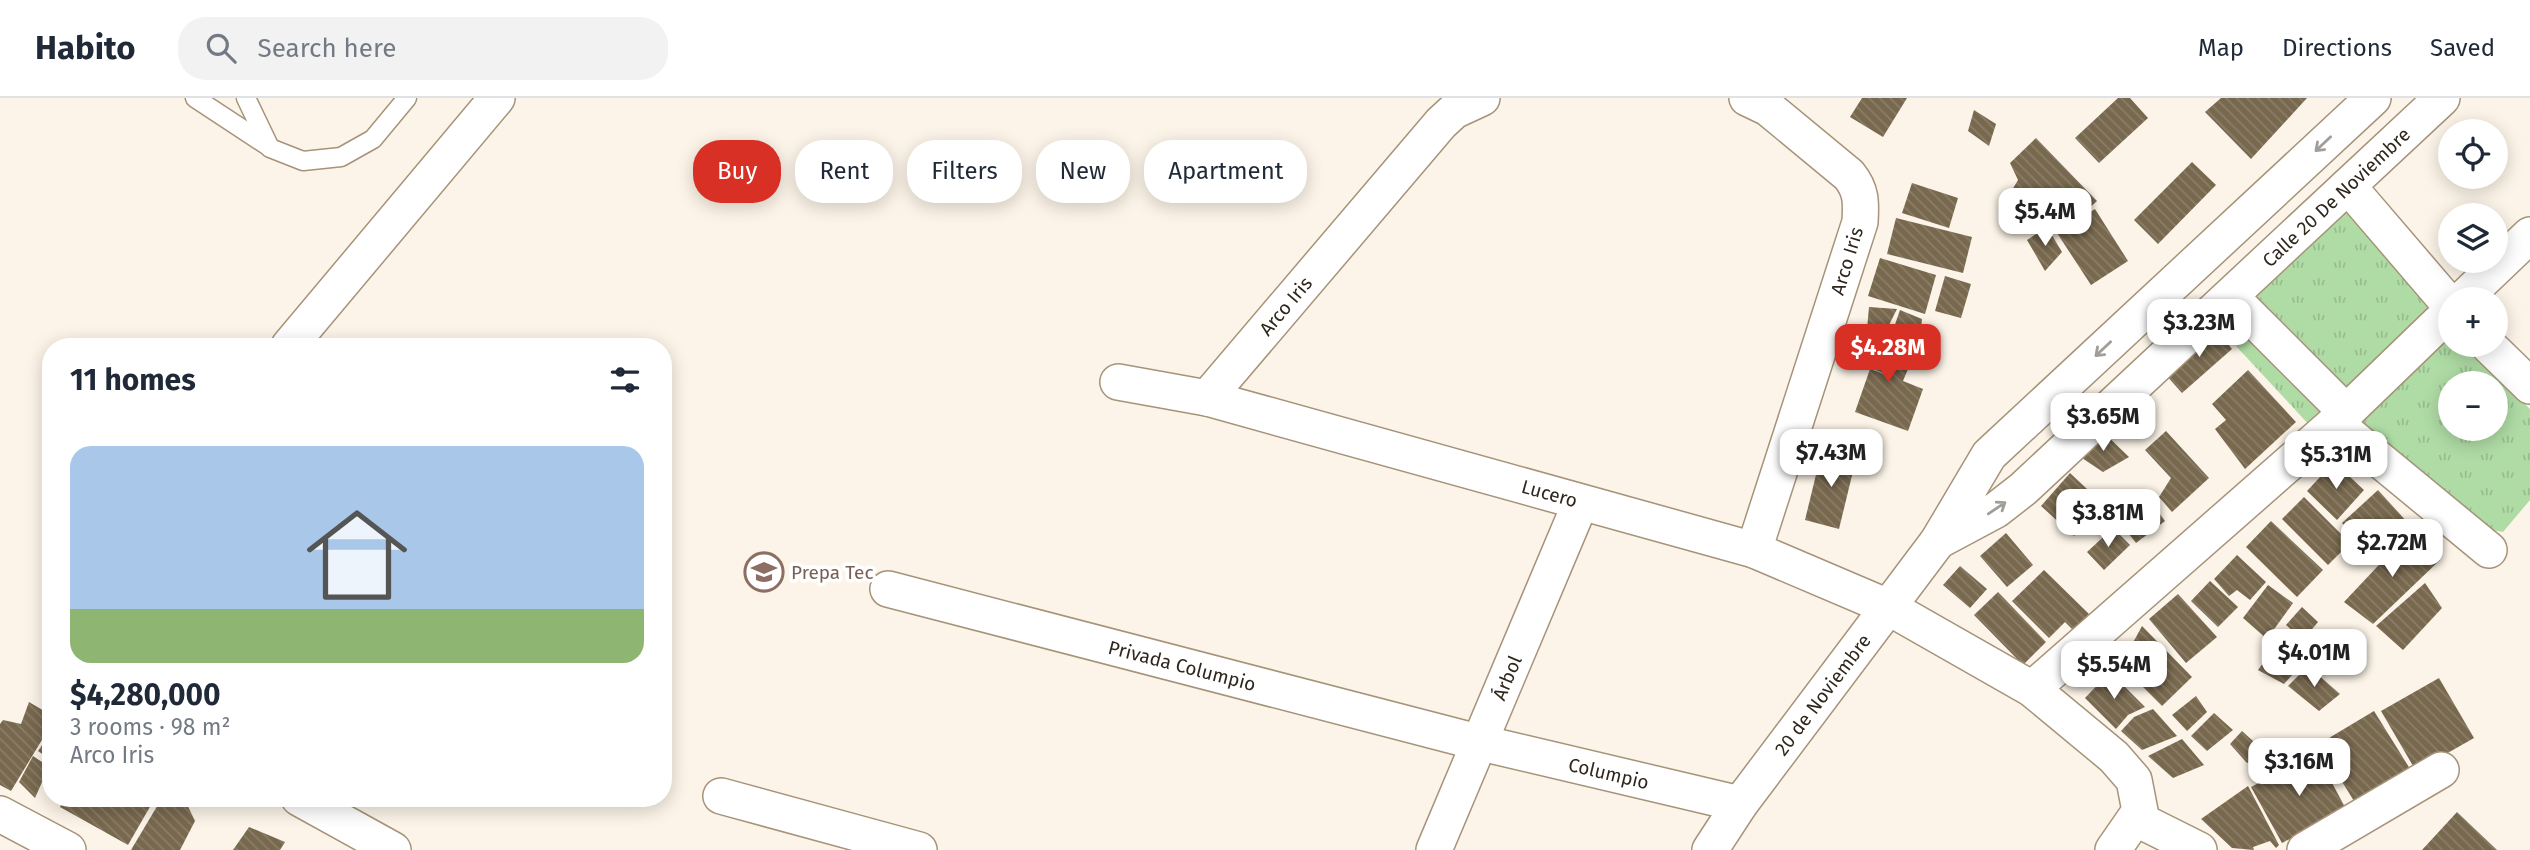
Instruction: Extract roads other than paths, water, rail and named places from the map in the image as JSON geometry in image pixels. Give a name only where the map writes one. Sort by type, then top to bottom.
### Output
[{"type":"street","points":[[296,338],[497,98]]},
{"type":"street","name":"Arco Iris","points":[[1207,398],[1441,123],[1454,111],[1482,98]]},
{"type":"street","name":"Arco Iris","points":[[1747,98],[1768,108],[1849,175],[1859,187],[1861,199],[1860,222],[1754,551]]},
{"type":"street","points":[[1938,541],[1989,455],[2373,98]]},
{"type":"street","name":"Calle 20 De Noviembre","points":[[1938,541],[1996,510],[2023,489],[2442,98]]},
{"type":"street","points":[[2348,186],[2438,291]]},
{"type":"street","points":[[2476,287],[2530,235]]},
{"type":"street","points":[[2231,297],[2341,418],[2488,550]]},
{"type":"street","points":[[2032,689],[2341,418],[2438,324]]},
{"type":"street","points":[[2500,357],[2530,386]]},
{"type":"street","name":"Lucero","points":[[1118,382],[1207,398],[1754,551],[1888,607],[2032,689],[2114,757],[2134,780],[2139,803],[2137,819]]},
{"type":"street","name":"Árbol","points":[[1434,850],[1477,742],[1580,504]]},
{"type":"street","name":"20 de Noviembre","points":[[1710,850],[1740,804],[1938,541]]},
{"type":"street","name":"Privada Columpio","points":[[888,589],[1477,742]]},
{"type":"street","name":"Columpio","points":[[1477,742],[1740,804]]},
{"type":"street","points":[[2305,850],[2441,771]]},
{"type":"street","points":[[721,796],[919,850]]},
{"type":"street","points":[[315,807],[393,850]]},
{"type":"street","points":[[0,814],[68,850]]},
{"type":"street","points":[[2113,850],[2137,819],[2199,850]]},
{"type":"lane","points":[[195,98],[270,148],[303,161],[341,157],[373,139],[407,98]]},
{"type":"lane","points":[[246,98],[270,148]]},
{"type":"place","name":"Prepa Tec","points":[[764,572]]}]
